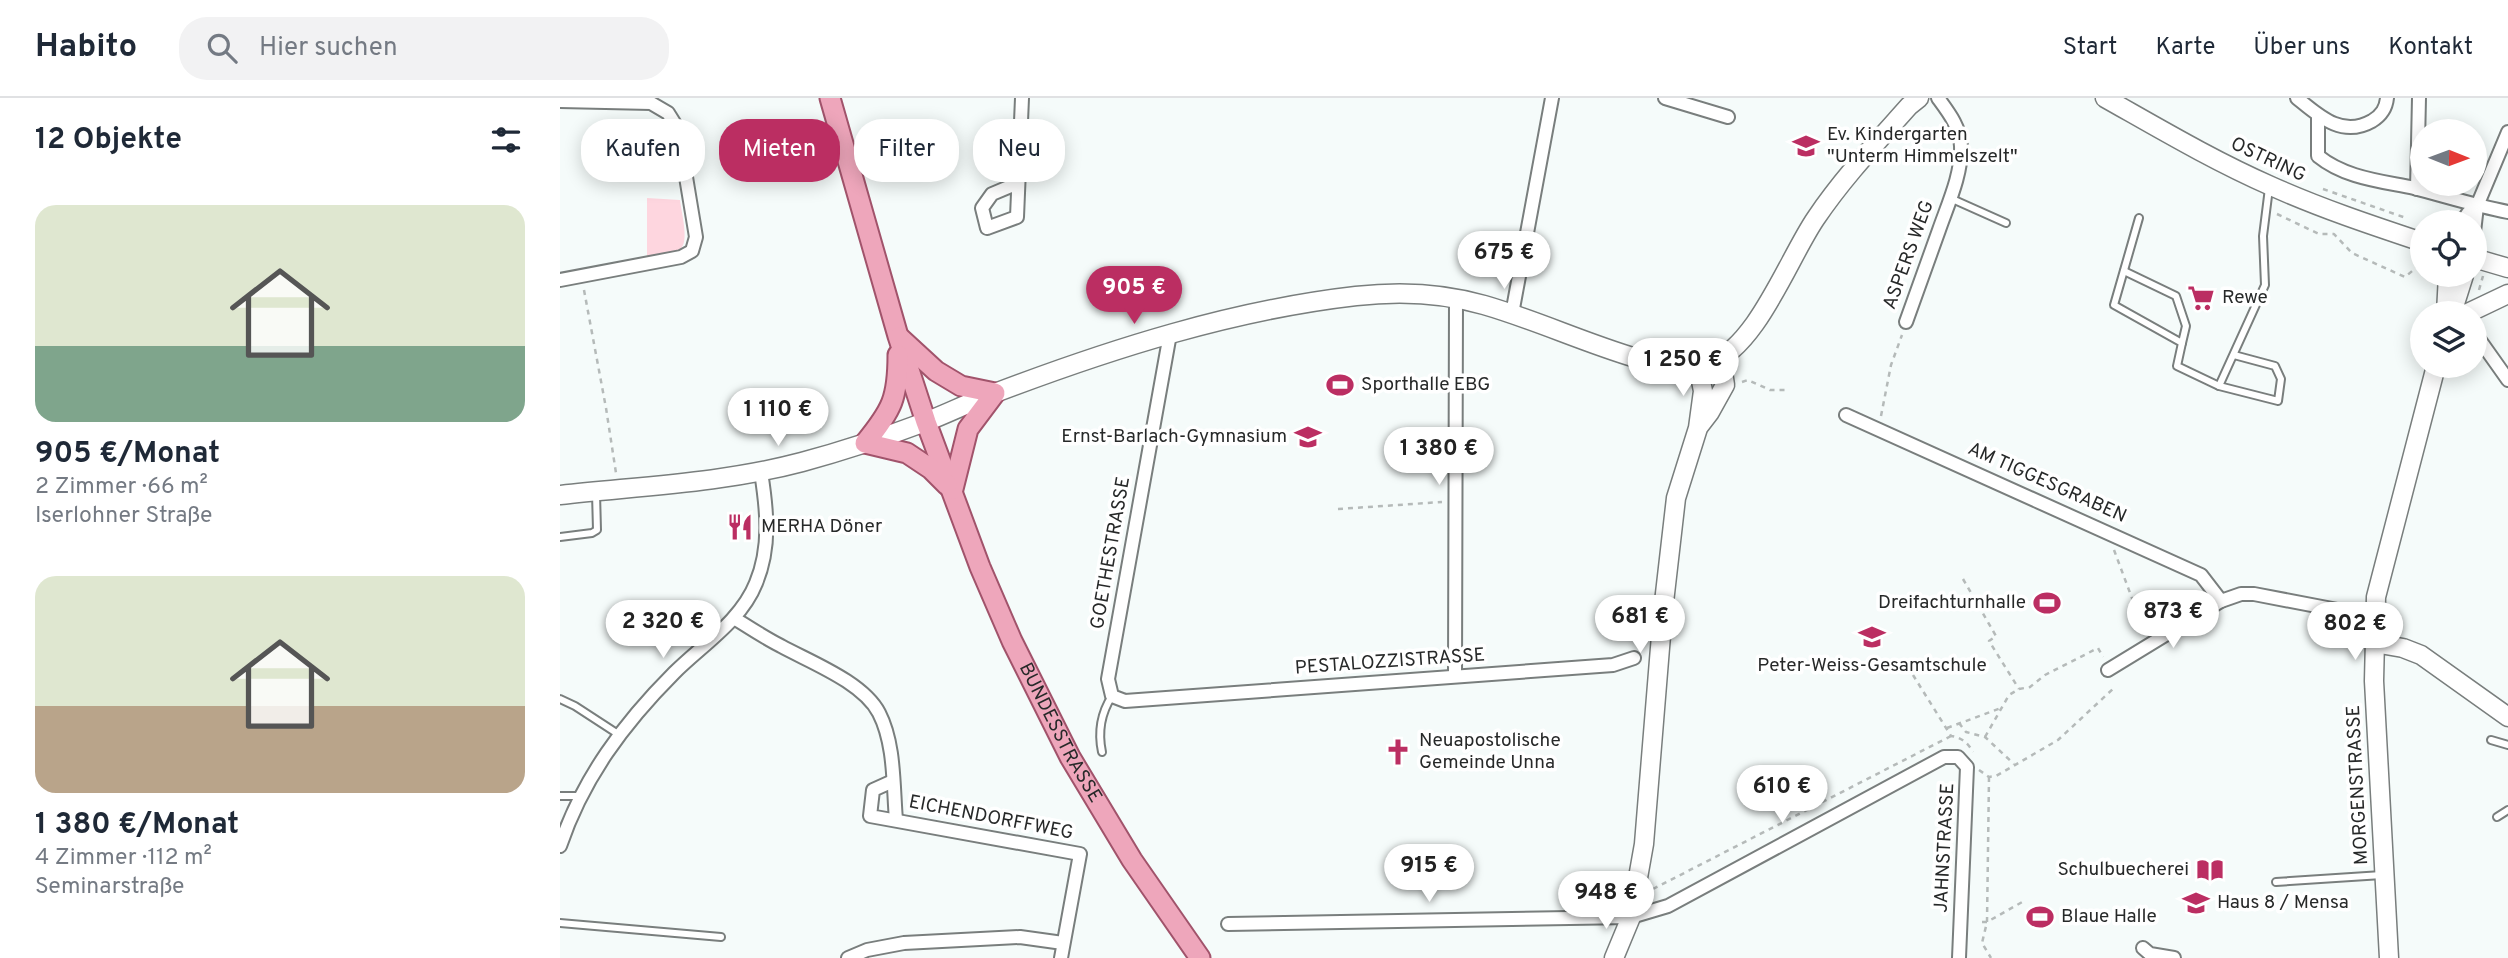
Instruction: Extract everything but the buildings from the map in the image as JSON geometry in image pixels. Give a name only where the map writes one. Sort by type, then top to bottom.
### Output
[{"type":"main road","points":[[830,98],[898,336],[898,388],[888,412],[865,443]]},
{"type":"main road","name":"OSTRING","points":[[2105,98],[2184,143],[2269,186],[2319,207],[2410,238]]},
{"type":"main road","points":[[560,495],[761,472],[865,443],[926,422],[995,393],[1170,334],[1286,307],[1357,296],[1428,294],[1456,299],[1512,314],[1608,350],[1671,369],[1698,366],[1721,359],[1758,320],[1815,219],[1844,181],[1914,101]]},
{"type":"main road","points":[[2487,262],[2508,268]]},
{"type":"main road","points":[[2487,304],[2508,295]]},
{"type":"main road","points":[[898,336],[936,371],[961,386],[995,393]]},
{"type":"main road","name":"BUNDESSTRASSE","points":[[898,336],[926,422],[1007,628],[1070,757],[1132,860],[1200,958]]},
{"type":"main road","points":[[1698,428],[1725,384],[1721,359]]},
{"type":"main road","points":[[1614,958],[1631,917],[1643,844],[1663,611],[1676,498],[1698,428],[1703,391],[1698,366]]},
{"type":"main road","name":"MORGENSTRASSE","points":[[2389,958],[2375,617],[2378,589],[2433,378]]},
{"type":"main road","points":[[953,491],[957,465],[968,429],[995,393]]},
{"type":"main road","points":[[865,443],[907,453],[931,469],[953,491]]},
{"type":"main road","points":[[2374,643],[2421,654],[2508,717]]},
{"type":"street","points":[[1018,183],[1022,98]]},
{"type":"street","points":[[1512,314],[1552,98]]},
{"type":"street","points":[[1665,98],[1728,117]]},
{"type":"street","name":"ASPERS WEG","points":[[1906,322],[1950,198],[1961,147],[1959,132],[1951,115],[1938,98]]},
{"type":"street","points":[[2297,98],[2318,116],[2343,127],[2355,127],[2374,120],[2387,104],[2387,98]]},
{"type":"street","points":[[2419,98],[2419,119]]},
{"type":"street","points":[[560,101],[651,103],[668,113],[678,129],[696,237],[692,251],[681,257],[560,280]]},
{"type":"street","points":[[2318,116],[2318,156],[2331,167],[2352,175],[2410,187]]},
{"type":"street","points":[[2477,210],[2508,132]]},
{"type":"street","points":[[2442,196],[2508,212]]},
{"type":"street","points":[[2473,210],[2477,206]]},
{"type":"street","points":[[1455,676],[1456,299]]},
{"type":"street","name":"GOETHESTRASSE","points":[[1112,696],[1108,679],[1170,334]]},
{"type":"street","points":[[2487,350],[2508,380]]},
{"type":"street","name":"AM TIGGESGRABEN","points":[[1846,415],[2201,575],[2221,601]]},
{"type":"street","points":[[560,846],[580,796],[618,734],[667,680],[734,618],[755,586],[764,563],[767,539],[761,472]]},
{"type":"street","points":[[2108,670],[2221,601],[2241,594],[2254,594],[2375,617]]},
{"type":"street","name":"EICHENDORFFWEG","points":[[734,618],[849,683],[878,711],[885,729],[896,820]]},
{"type":"street","name":"PESTALOZZISTRASSE","points":[[1112,696],[1125,701],[1613,665],[1634,658]]},
{"type":"street","name":"JAHNSTRASSE","points":[[1631,917],[1668,906],[1944,757],[1958,757],[1968,767],[1959,958]]},
{"type":"street","name":"EICHENDORFFWEG","points":[[892,781],[873,790],[870,816],[1080,854],[1063,943]]},
{"type":"street","points":[[1228,924],[1631,917]]},
{"type":"street","points":[[848,958],[867,950],[904,943],[1020,937],[1063,943],[1060,958]]},
{"type":"street","points":[[2143,948],[2150,954],[2167,957]]},
{"type":"lane","points":[[2219,387],[2265,285],[2263,236],[2269,186]]},
{"type":"lane","points":[[1950,198],[2006,223]]},
{"type":"lane","points":[[2139,218],[2114,305],[2182,343]]},
{"type":"lane","points":[[2124,271],[2176,296],[2186,326],[2177,366],[2219,387],[2278,401],[2281,379],[2275,366],[2234,355]]},
{"type":"lane","points":[[560,537],[597,530],[596,491]]},
{"type":"lane","points":[[1102,752],[1099,737],[1105,707],[1112,696]]},
{"type":"lane","points":[[560,699],[618,734]]},
{"type":"lane","points":[[2491,740],[2508,746]]},
{"type":"lane","points":[[560,796],[580,796]]},
{"type":"lane","points":[[2497,817],[2508,810]]},
{"type":"lane","points":[[2276,882],[2384,875]]},
{"type":"lane","points":[[560,923],[721,937]]},
{"type":"path","points":[[2316,186],[2410,220]]},
{"type":"path","points":[[2266,209],[2319,234],[2334,234],[2352,253],[2406,277],[2410,273]]},
{"type":"path","points":[[582,276],[618,489]]},
{"type":"path","name":"ASPERS WEG","points":[[1878,429],[1891,365],[1906,322]]},
{"type":"path","points":[[1748,380],[1770,390],[1785,390]]},
{"type":"path","points":[[1338,509],[1456,501]]},
{"type":"path","points":[[2107,531],[2150,645]]},
{"type":"path","points":[[1964,579],[1996,636],[1989,641],[2019,689]]},
{"type":"path","points":[[1634,658],[1641,646],[1645,623]]},
{"type":"path","points":[[1984,737],[2009,695],[2019,689],[2030,687],[2045,675],[2098,648],[2108,670]]},
{"type":"path","points":[[1636,893],[1657,888],[1951,736],[1913,675]]},
{"type":"path","points":[[1974,769],[1989,777],[1996,776],[2058,740],[2115,687]]},
{"type":"path","points":[[1947,729],[2001,708]]},
{"type":"path","points":[[1959,723],[1974,735],[1984,737],[2015,765]]},
{"type":"path","points":[[1989,777],[1987,922],[1982,943],[1991,958]]},
{"type":"path","points":[[1982,922],[1987,922],[2024,901]]},
{"type":"shaded area","points":[[647,198],[680,200],[685,234],[680,249],[647,256]]},
{"type":"place","name":"Ev. Kindergarten \"Unterm Himmelszelt\"","points":[[1806,146]]},
{"type":"place","name":"Rewe","points":[[2201,298]]},
{"type":"place","name":"Sporthalle EBG","points":[[1340,385]]},
{"type":"place","name":"Ernst-Barlach-Gymnasium","points":[[1308,437]]},
{"type":"place","name":"MERHA Döner","points":[[740,527]]},
{"type":"place","name":"Dreifachturnhalle","points":[[2047,603]]},
{"type":"place","name":"Peter-Weiss-Gesamtschule","points":[[1872,637]]},
{"type":"place","name":"Neuapostolische Gemeinde Unna","points":[[1398,752]]},
{"type":"place","name":"Schulbuecherei","points":[[2210,870]]},
{"type":"place","name":"Haus 8 / Mensa","points":[[2196,903]]},
{"type":"place","name":"Blaue Halle","points":[[2040,917]]}]
